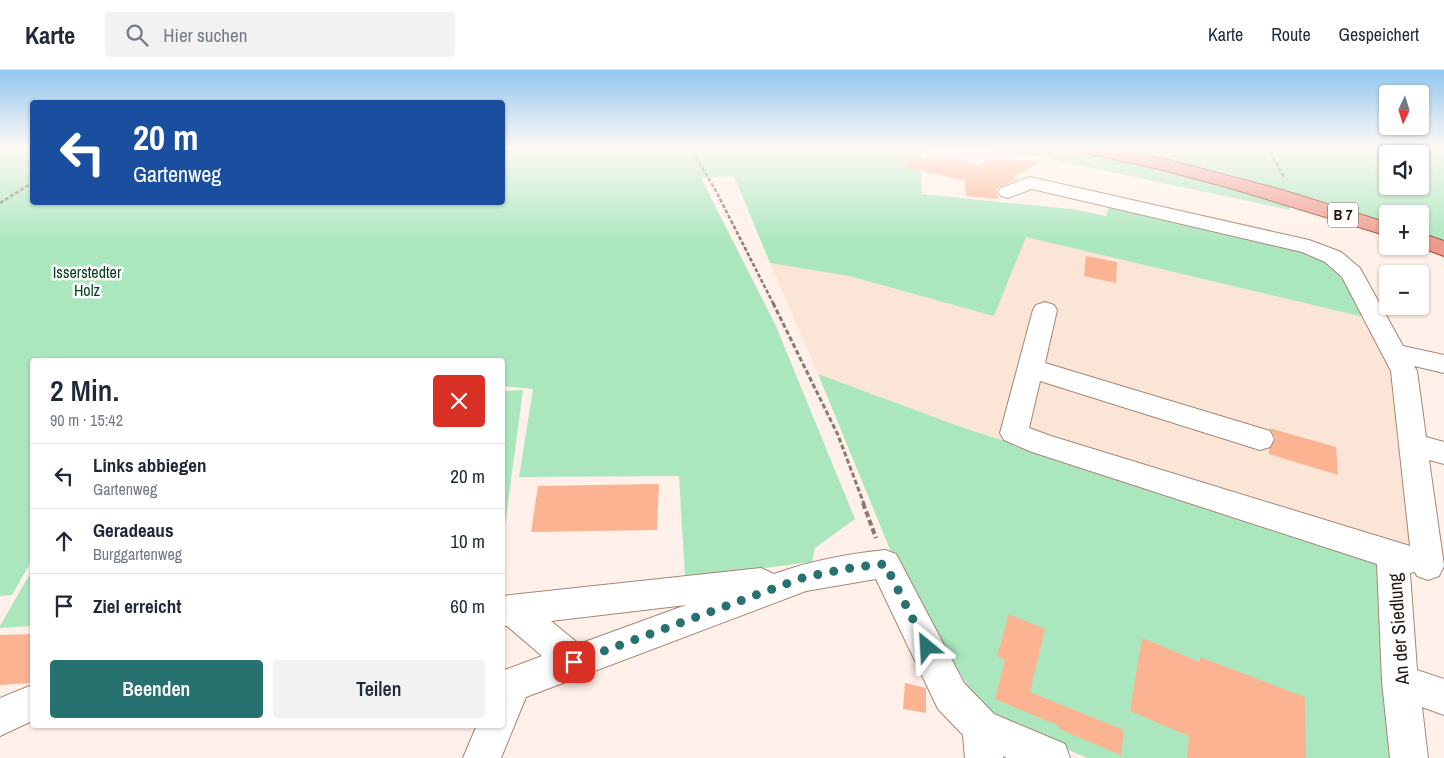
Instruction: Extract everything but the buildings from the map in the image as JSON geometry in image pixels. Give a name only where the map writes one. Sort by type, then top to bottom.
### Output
[{"type":"main road","name":"B 7","points":[[1225,179],[1298,200],[1379,227]]},
{"type":"main road","points":[[1429,243],[1444,249]]},
{"type":"street","points":[[1008,192],[1022,179]]},
{"type":"street","points":[[1037,179],[1309,247],[1333,257],[1352,273],[1404,370],[1413,444],[1436,569]]},
{"type":"street","points":[[1045,310],[1014,433],[1042,444],[1393,555]]},
{"type":"street","points":[[1394,352],[1444,364]]},
{"type":"street","points":[[1030,368],[1260,439]]},
{"type":"street","points":[[1413,444],[1444,452]]},
{"type":"street","name":"An der Siedlung","points":[[1412,757],[1400,681],[1393,555],[1436,569]]},
{"type":"street","points":[[508,611],[805,577],[871,565],[951,696],[982,742],[1052,758]]},
{"type":"street","points":[[505,704],[514,684],[805,577]]},
{"type":"street","points":[[508,611],[574,662]]},
{"type":"street","points":[[1400,681],[1444,697]]},
{"type":"street","points":[[0,717],[30,704]]},
{"type":"street","points":[[482,758],[495,728]]},
{"type":"path","points":[[709,179],[790,335],[838,435],[871,565]]},
{"type":"path","points":[[1286,179],[1298,200]]},
{"type":"path","points":[[0,203],[30,184]]},
{"type":"shaded area","points":[[1026,237],[1372,319],[1396,370],[1412,552],[1380,562],[961,427],[818,374],[770,263],[849,276]]},
{"type":"green space","name":"Isserstedter Holz","points":[[0,179],[30,179],[30,205],[505,205],[505,179],[702,179],[776,326],[855,519],[815,548],[812,562],[685,578],[679,476],[519,477],[533,389],[505,386],[505,358],[30,358],[30,564],[12,595],[0,596]]},
{"type":"green space","points":[[735,179],[921,179],[921,194],[1072,209],[1106,216],[1110,204],[1329,258],[1372,319],[1026,237],[994,316],[849,276],[770,263]]},
{"type":"green space","points":[[1145,179],[1198,179],[1289,203],[1290,210]]},
{"type":"green space","points":[[1246,179],[1379,179],[1379,195],[1429,195],[1429,179],[1444,179],[1444,245],[1429,239],[1429,205],[1379,205],[1379,220]]},
{"type":"green space","points":[[818,374],[961,427],[1380,562],[1399,758],[1087,758],[993,717],[969,688],[898,569]]},
{"type":"green space","points":[[523,390],[505,526],[505,391]]},
{"type":"green space","points":[[30,574],[30,626],[0,628]]},
{"type":"route","points":[[574,662],[805,577],[856,567],[885,564],[927,647]]}]
